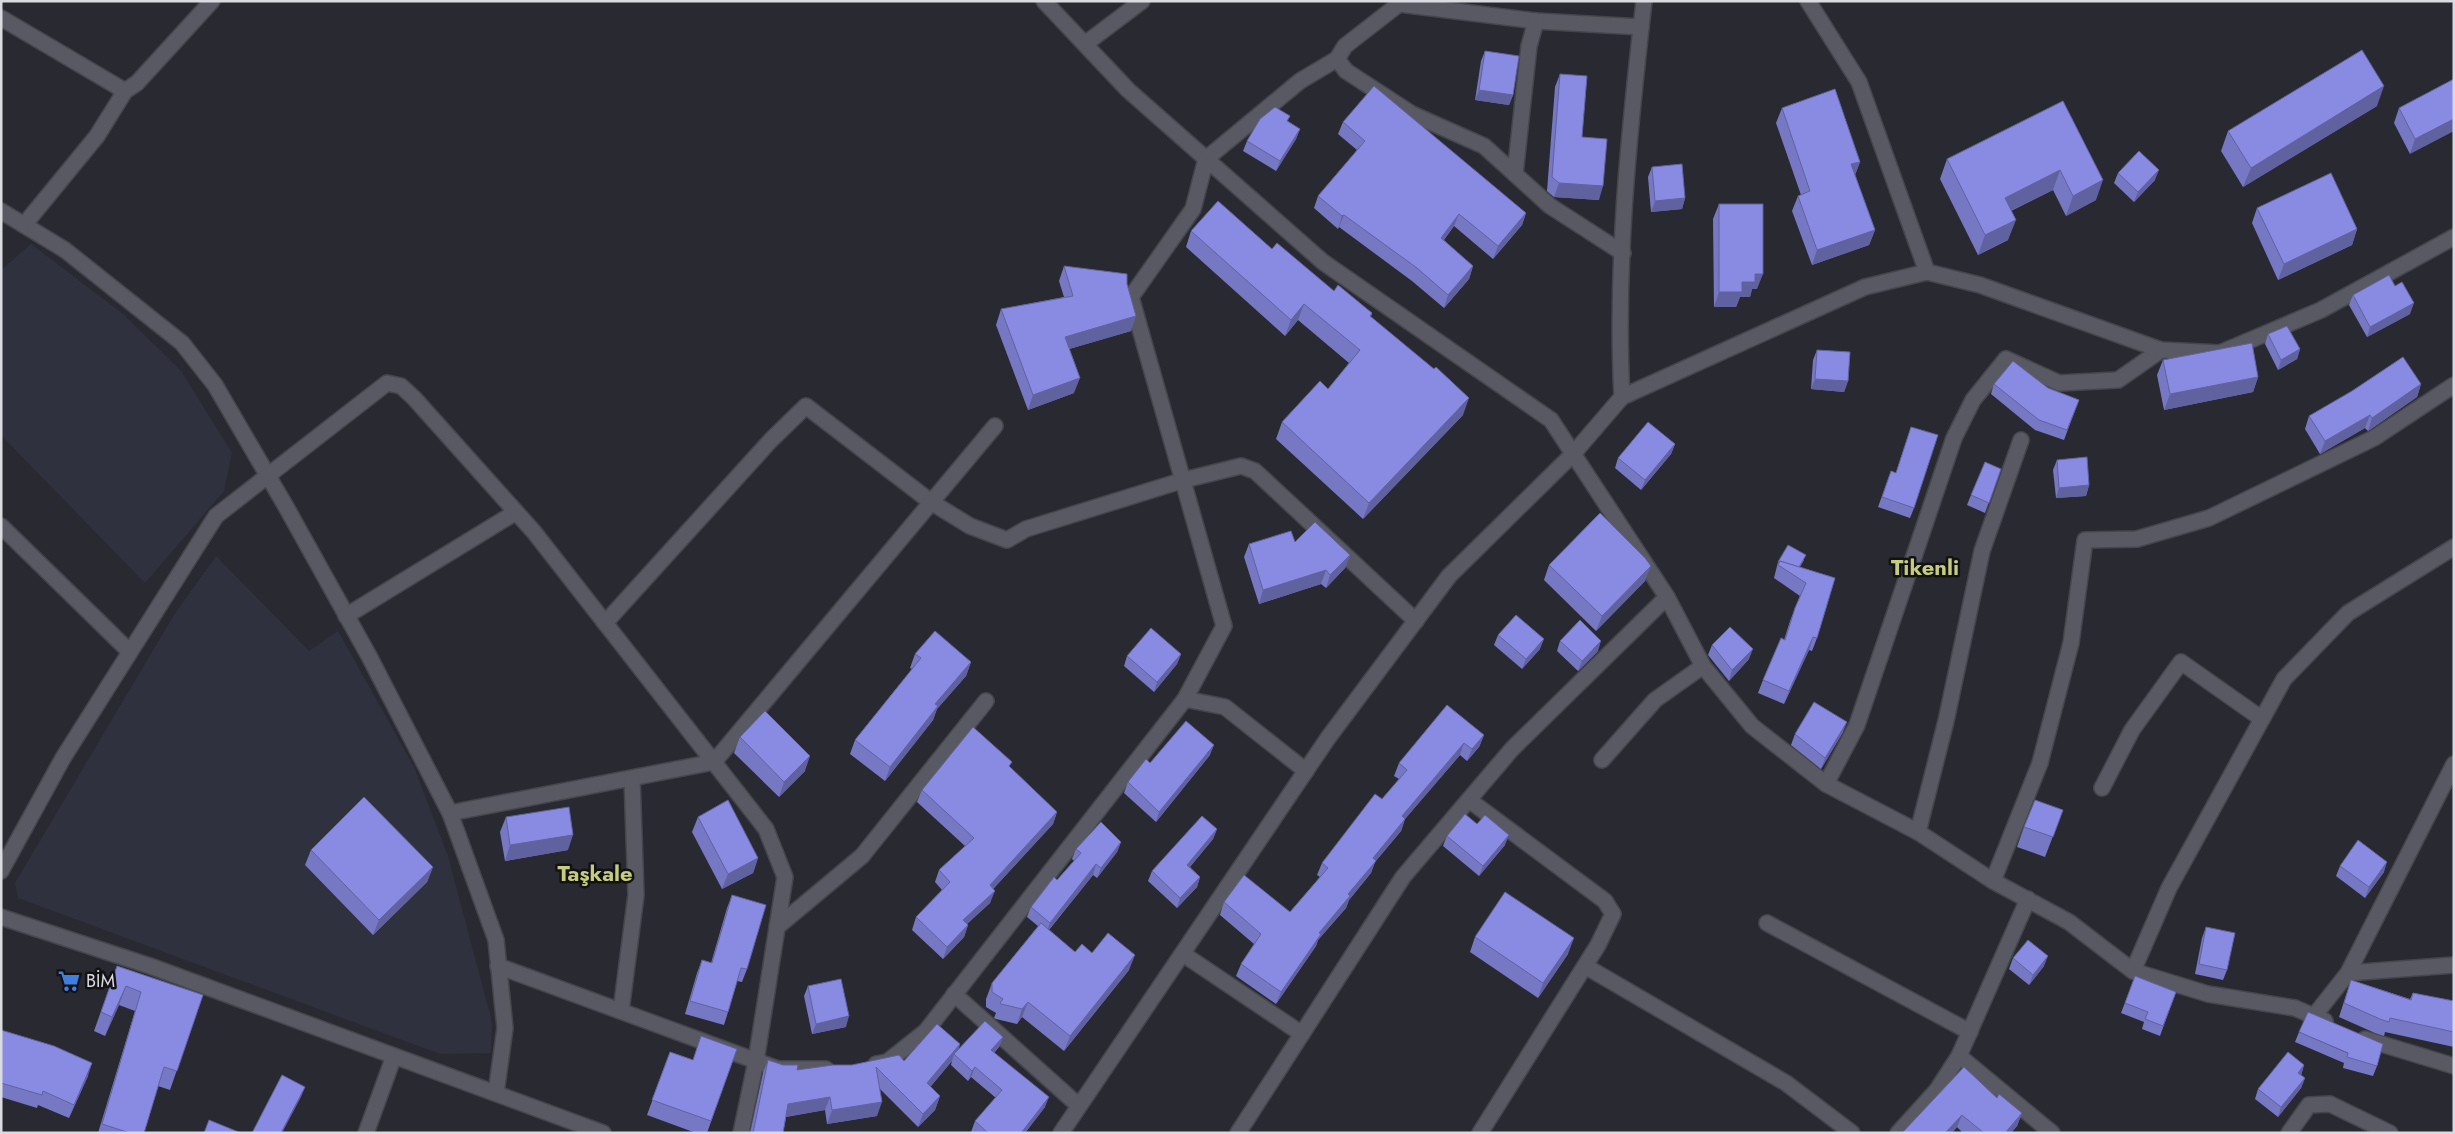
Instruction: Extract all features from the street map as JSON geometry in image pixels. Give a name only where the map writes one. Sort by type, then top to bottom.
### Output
[{"type":"street","points":[[24,225],[97,136],[125,92],[137,83],[212,1]]},
{"type":"street","points":[[1044,1],[1128,90],[1323,262],[1551,420],[1667,597],[1702,666],[1752,726],[1826,784],[1918,832],[1993,881],[2069,922],[2133,970],[2208,994],[2295,1008],[2339,1027]]},
{"type":"street","points":[[1085,44],[1142,1]]},
{"type":"street","points":[[1622,398],[1619,336],[1623,253],[1630,129],[1644,1]]},
{"type":"street","points":[[1808,1],[1859,82],[1927,272]]},
{"type":"street","points":[[862,1066],[886,1062],[926,1031],[1186,699],[1224,626],[1131,297],[1193,209],[1207,160],[1300,81],[1337,59],[1345,46],[1399,2],[1536,21],[1641,27]]},
{"type":"street","points":[[1,18],[125,92]]},
{"type":"street","points":[[1515,174],[1529,46],[1536,21]]},
{"type":"street","points":[[1337,59],[1346,71],[1412,114],[1484,146],[1550,206],[1623,253]]},
{"type":"street","points":[[1,211],[64,250],[182,343],[215,385],[267,475],[346,616],[450,813],[496,940],[505,1028],[496,1094]]},
{"type":"street","points":[[1061,1133],[1306,771],[1449,576],[1573,454],[1622,398],[1865,287],[1927,272],[1980,284],[2161,350],[2220,353],[2321,310],[2454,237]]},
{"type":"street","points":[[1826,784],[1857,724],[1954,438],[1973,400],[2006,358],[2059,383],[2118,380],[2161,350]]},
{"type":"street","points":[[1,871],[63,758],[216,516],[387,383],[401,386],[414,398],[516,512],[766,829],[785,877],[756,1061],[742,1133]]},
{"type":"street","points":[[1993,881],[2040,763],[2071,642],[2086,540],[2137,539],[2209,518],[2374,438],[2454,385]]},
{"type":"street","points":[[605,623],[770,440],[806,406],[931,502],[970,526],[1007,540],[1026,529],[1184,480],[1241,466],[1255,471],[1416,621]]},
{"type":"street","points":[[450,813],[714,762],[996,426]]},
{"type":"street","points":[[1918,832],[1946,721],[1982,551],[2021,440]]},
{"type":"street","points":[[346,616],[516,512]]},
{"type":"street","points":[[1,526],[130,652]]},
{"type":"street","points":[[2133,970],[2169,888],[2284,679],[2348,613],[2454,547]]},
{"type":"street","points":[[1238,1133],[1403,877],[1512,749],[1667,597]]},
{"type":"street","points":[[2102,788],[2132,730],[2181,662],[2262,719]]},
{"type":"street","points":[[1602,760],[1655,700],[1702,666]]},
{"type":"street","points":[[1186,699],[1225,707],[1306,771]]},
{"type":"street","points":[[777,926],[862,856],[986,701]]},
{"type":"street","points":[[2314,1016],[2348,973],[2454,764]]},
{"type":"street","points":[[621,1011],[636,895],[632,778]]},
{"type":"street","points":[[1469,800],[1605,901],[1614,914],[1585,966],[1480,1133]]},
{"type":"street","points":[[1898,1133],[1937,1090],[1959,1056],[2028,899]]},
{"type":"street","points":[[1,917],[150,966],[603,1133]]},
{"type":"street","points":[[1767,923],[1970,1032]]},
{"type":"street","points":[[1183,954],[1302,1034]]},
{"type":"street","points":[[2348,973],[2454,964]]},
{"type":"street","points":[[498,966],[778,1069],[845,1069]]},
{"type":"street","points":[[1585,966],[1786,1083],[1852,1133]]},
{"type":"street","points":[[954,994],[1079,1106]]},
{"type":"street","points":[[2355,1034],[2372,1042],[2454,1066]]},
{"type":"street","points":[[366,1133],[394,1056]]},
{"type":"street","points":[[1959,1056],[2052,1133]]},
{"type":"street","points":[[2289,1133],[2308,1105],[2330,1104],[2390,1133]]},
{"type":"shaded area","points":[[31,244],[123,314],[181,371],[232,453],[224,491],[145,583],[1,435],[1,270]]},
{"type":"shaded area","points":[[216,556],[309,651],[338,631],[414,767],[448,856],[492,1022],[491,1053],[440,1054],[18,898],[15,883],[174,615]]},
{"type":"building","points":[[2362,50],[2384,86],[2251,168],[2228,131]]},
{"type":"building","points":[[1485,51],[1519,56],[1513,95],[1479,90]]},
{"type":"building","points":[[1560,74],[1587,76],[1582,137],[1607,139],[1603,186],[1559,183],[1552,177]]},
{"type":"building","points":[[2454,79],[2454,119],[2415,139],[2399,108]]},
{"type":"building","points":[[1374,86],[1526,213],[1498,246],[1459,214],[1441,238],[1473,266],[1448,295],[1417,268],[1344,215],[1342,216],[1318,196],[1365,141],[1343,122]]},
{"type":"building","points":[[1835,89],[1860,162],[1851,164],[1875,230],[1817,250],[1798,196],[1810,191],[1782,108]]},
{"type":"building","points":[[2063,101],[2103,180],[2073,196],[2060,170],[2005,198],[2016,220],[1985,235],[1947,159]]},
{"type":"building","points":[[1275,107],[1290,116],[1287,121],[1300,129],[1280,161],[1247,141],[1260,119]]},
{"type":"building","points":[[2139,151],[2159,170],[2138,192],[2118,173]]},
{"type":"building","points":[[1682,164],[1685,198],[1655,201],[1652,167]]},
{"type":"building","points":[[2331,173],[2357,229],[2284,264],[2257,208]]},
{"type":"building","points":[[1218,201],[1272,249],[1277,243],[1334,291],[1338,285],[1372,313],[1370,316],[1434,369],[1436,367],[1469,398],[1369,503],[1282,422],[1320,381],[1328,389],[1360,350],[1304,304],[1291,320],[1191,231]]},
{"type":"building","points":[[1719,204],[1763,204],[1763,274],[1755,274],[1755,282],[1742,282],[1742,292],[1719,292]]},
{"type":"building","points":[[1064,266],[1127,274],[1127,284],[1136,316],[1065,337],[1080,378],[1033,395],[1001,309],[1073,296]]},
{"type":"building","points":[[2389,275],[2395,286],[2402,282],[2414,303],[2370,327],[2353,295]]},
{"type":"building","points":[[2287,326],[2300,349],[2281,360],[2268,334]]},
{"type":"building","points":[[2252,343],[2258,377],[2170,394],[2163,360]]},
{"type":"building","points":[[1817,350],[1850,352],[1848,381],[1815,379]]},
{"type":"building","points":[[2403,357],[2421,384],[2372,418],[2370,415],[2325,441],[2309,416],[2352,391]]},
{"type":"building","points":[[2013,361],[2048,388],[2079,400],[2067,430],[2039,420],[1994,384]]},
{"type":"building","points":[[1648,422],[1675,444],[1645,480],[1618,458]]},
{"type":"building","points":[[1911,427],[1938,435],[1914,508],[1882,497],[1891,471],[1896,473]]},
{"type":"building","points":[[2087,457],[2089,485],[2059,488],[2057,460]]},
{"type":"building","points":[[1985,462],[2001,469],[1989,503],[1971,495]]},
{"type":"building","points":[[1600,513],[1651,566],[1602,616],[1549,565]]},
{"type":"building","points":[[1315,522],[1350,555],[1330,575],[1326,570],[1263,590],[1249,544],[1291,531],[1295,542]]},
{"type":"building","points":[[1788,545],[1806,555],[1799,567],[1778,562]]},
{"type":"building","points":[[1780,561],[1835,578],[1817,638],[1813,637],[1789,691],[1763,680],[1781,638],[1785,640],[1795,608],[1806,583],[1778,565]]},
{"type":"building","points":[[1516,615],[1544,639],[1526,659],[1498,635]]},
{"type":"building","points":[[1580,620],[1601,641],[1582,661],[1560,641]]},
{"type":"building","points":[[1730,627],[1753,649],[1732,670],[1712,645]]},
{"type":"building","points":[[1151,628],[1181,654],[1157,682],[1127,656]]},
{"type":"building","points":[[935,631],[971,662],[935,704],[938,706],[890,767],[855,740],[921,658],[915,654]]},
{"type":"building","points":[[1814,702],[1847,722],[1825,758],[1795,734]]},
{"type":"building","points":[[1447,705],[1484,735],[1472,749],[1464,743],[1402,816],[1405,819],[1373,858],[1376,861],[1348,894],[1350,896],[1319,933],[1321,934],[1281,992],[1241,964],[1261,934],[1224,902],[1244,875],[1290,912],[1328,868],[1322,863],[1375,794],[1382,799],[1407,770],[1399,763]]},
{"type":"building","points":[[765,711],[810,756],[784,782],[740,737]]},
{"type":"building","points":[[1186,721],[1214,745],[1159,812],[1128,782],[1146,759],[1150,763]]},
{"type":"building","points":[[973,727],[1012,762],[1009,766],[1057,812],[990,885],[995,891],[963,920],[968,925],[947,947],[916,917],[950,882],[939,870],[974,838],[922,790]]},
{"type":"building","points":[[364,797],[433,867],[379,920],[311,850]]},
{"type":"building","points":[[728,800],[758,858],[728,874],[698,817]]},
{"type":"building","points":[[2035,800],[2063,810],[2053,837],[2024,827]]},
{"type":"building","points":[[569,807],[573,835],[510,845],[506,817]]},
{"type":"building","points":[[1465,814],[1477,824],[1485,815],[1509,835],[1483,866],[1447,836]]},
{"type":"building","points":[[1202,816],[1217,829],[1187,865],[1200,877],[1180,898],[1152,871]]},
{"type":"building","points":[[1101,822],[1121,842],[1101,868],[1096,864],[1050,923],[1031,907],[1054,877],[1057,880],[1081,853],[1076,849]]},
{"type":"building","points":[[2358,840],[2387,862],[2369,887],[2340,866]]},
{"type":"building","points":[[1505,892],[1574,938],[1543,983],[1475,937]]},
{"type":"building","points":[[732,895],[766,905],[747,969],[741,968],[728,1012],[690,1001],[702,960],[712,963]]},
{"type":"building","points":[[1041,923],[1075,952],[1082,944],[1092,953],[1108,933],[1135,955],[1070,1036],[1028,1002],[1022,1009],[1001,1004],[1003,999],[992,992],[992,983]]},
{"type":"building","points":[[2206,927],[2235,933],[2227,970],[2199,964]]},
{"type":"building","points":[[2028,940],[2048,956],[2033,975],[2013,958]]},
{"type":"building","points":[[117,966],[203,995],[177,1071],[164,1067],[144,1133],[130,1133],[102,1124],[141,992],[126,986],[112,1017],[101,1012]]},
{"type":"building","points":[[2135,976],[2176,992],[2163,1026],[2145,1019],[2148,1012],[2125,1003]]},
{"type":"building","points":[[841,979],[849,1016],[816,1024],[808,986]]},
{"type":"building","points":[[2351,980],[2411,1000],[2413,993],[2454,1001],[2454,1032],[2390,1018],[2389,1022],[2344,1003]]},
{"type":"building","points":[[2308,1012],[2383,1044],[2377,1066],[2347,1057],[2348,1053],[2299,1032]]},
{"type":"building","points":[[985,1021],[1003,1037],[991,1050],[1049,1097],[1021,1133],[988,1133],[975,1121],[1002,1090],[975,1067],[972,1071],[954,1054]]},
{"type":"building","points":[[937,1024],[960,1044],[927,1083],[940,1096],[923,1114],[876,1067],[882,1102],[832,1110],[830,1097],[788,1104],[783,1133],[753,1133],[768,1060],[783,1065],[798,1065],[797,1070],[833,1065],[852,1065],[899,1055],[904,1061]]},
{"type":"building","points":[[1,1030],[54,1046],[92,1063],[74,1105],[43,1091],[42,1095],[1,1083]]},
{"type":"building","points":[[701,1036],[737,1049],[711,1121],[652,1100],[670,1052],[693,1060]]},
{"type":"building","points":[[2288,1052],[2304,1065],[2298,1073],[2305,1078],[2281,1107],[2258,1089]]},
{"type":"building","points":[[1964,1067],[1997,1098],[1999,1094],[2022,1113],[2005,1133],[1984,1133],[1962,1115],[1945,1133],[1902,1133]]},
{"type":"building","points":[[282,1075],[305,1087],[281,1133],[252,1133]]},
{"type":"building","points":[[209,1120],[241,1133],[204,1133]]},
{"type":"place","name":"BİM","points":[[69,981]]},
{"type":"district","name":"Tikenli","points":[[1925,567]]},
{"type":"district","name":"Taşkale","points":[[595,873]]}]
